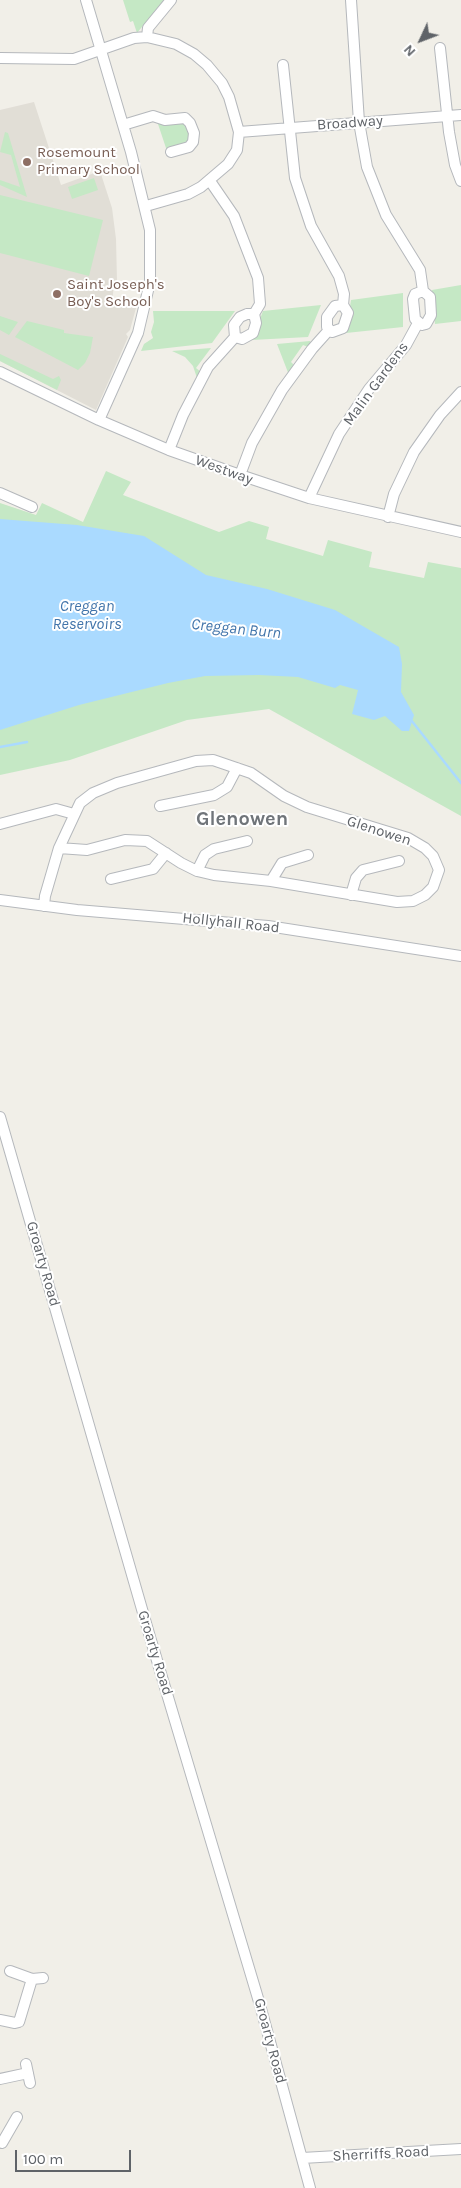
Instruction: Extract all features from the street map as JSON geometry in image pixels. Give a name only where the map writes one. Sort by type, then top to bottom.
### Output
[{"type":"street","points":[[86,0],[146,206],[150,230],[150,282],[138,333],[99,420]]},
{"type":"street","points":[[147,37],[148,28],[170,0]]},
{"type":"street","name":"Malin Gardens","points":[[309,498],[339,434],[355,408],[406,345],[418,323],[426,324],[431,318],[430,297],[423,291],[420,270],[386,215],[367,166],[359,122],[351,0]]},
{"type":"street","points":[[0,58],[74,59],[134,38],[147,37],[176,44],[194,54],[207,65],[222,83],[229,97],[239,132],[240,142],[235,155],[210,181],[188,194],[146,206]]},
{"type":"street","points":[[440,48],[455,165],[461,181]]},
{"type":"street","points":[[283,64],[288,127],[295,178],[311,226],[338,276],[344,294],[343,305],[348,313],[347,321],[343,328],[337,332],[329,330]]},
{"type":"street","name":"Broadway","points":[[239,132],[461,115]]},
{"type":"street","points":[[123,124],[152,116],[165,120],[185,118],[192,128],[194,142],[189,147],[171,152]]},
{"type":"street","points":[[210,181],[234,216],[258,278],[260,304],[254,314],[256,323],[253,333],[242,339],[235,337]]},
{"type":"street","points":[[418,323],[415,319],[413,299],[416,294],[423,291]]},
{"type":"street","points":[[329,330],[327,323],[330,310],[335,306],[343,305]]},
{"type":"street","points":[[169,450],[182,415],[208,367],[235,337],[234,325],[240,317],[254,314]]},
{"type":"street","points":[[240,476],[252,443],[282,390],[312,349],[329,330]]},
{"type":"street","name":"Westway","points":[[0,372],[99,420],[169,450],[240,476],[309,498],[461,532]]},
{"type":"street","points":[[388,517],[398,486],[414,452],[440,415],[461,392]]},
{"type":"street","points":[[0,493],[32,507]]},
{"type":"street","name":"Glenowen","points":[[44,906],[44,896],[60,848],[80,803],[93,793],[117,783],[196,761],[213,760],[251,773],[284,796],[307,806],[408,838],[425,848],[433,856],[438,866],[438,874],[433,887],[425,895],[413,902],[397,902],[197,871],[147,841],[125,840],[87,850],[60,848]]},
{"type":"street","points":[[160,806],[214,795],[227,786],[237,768]]},
{"type":"street","points":[[0,824],[56,809],[74,814]]},
{"type":"street","points":[[197,871],[205,855],[214,849],[247,841]]},
{"type":"street","points":[[111,879],[153,869],[166,853]]},
{"type":"street","points":[[271,881],[282,863],[308,856]]},
{"type":"street","points":[[351,895],[356,878],[363,870],[399,861]]},
{"type":"street","name":"Hollyhall Road","points":[[0,900],[44,906],[268,926],[461,956]]},
{"type":"street","name":"Groarty Road","points":[[0,1117],[150,1637],[250,1970],[310,2188]]},
{"type":"street","points":[[0,2020],[19,2022],[38,1979],[10,1971]]},
{"type":"street","points":[[0,2079],[28,2073]]},
{"type":"street","points":[[2,2143],[17,2117]]},
{"type":"street","points":[[0,2123],[10,2129]]},
{"type":"street","name":"Sherriffs Road","points":[[302,2158],[461,2149]]},
{"type":"shaded area","name":"Saint Joseph's Boy's School","points":[[34,102],[61,185],[100,171],[112,208],[116,239],[117,281],[114,283],[112,305],[136,308],[130,330],[126,334],[128,337],[96,410],[0,361],[0,110]]},
{"type":"green space","points":[[123,0],[164,0],[137,33],[133,21],[130,22]]},
{"type":"green space","points":[[157,121],[185,121],[191,141],[167,151]]},
{"type":"green space","points":[[5,132],[8,133],[27,197],[0,185],[0,180],[20,187],[11,155],[0,152]]},
{"type":"green space","points":[[94,178],[98,190],[72,199],[68,187]]},
{"type":"green space","points":[[0,195],[103,220],[89,276],[0,253]]},
{"type":"green space","points":[[461,285],[461,321],[435,324],[432,290]]},
{"type":"green space","points":[[403,293],[403,327],[346,333],[351,300]]},
{"type":"green space","points":[[321,305],[308,337],[252,340],[263,311]]},
{"type":"green space","points":[[153,311],[235,311],[212,343],[141,351],[144,344],[153,338],[151,332],[154,322]]},
{"type":"green space","points":[[0,316],[18,322],[9,335],[0,330]]},
{"type":"green space","points":[[27,321],[64,330],[64,333],[93,337],[90,353],[85,363],[78,370],[15,337]]},
{"type":"green space","points":[[310,341],[311,343],[308,347],[303,345],[291,362],[295,366],[289,375],[277,344]]},
{"type":"green space","points":[[211,348],[196,368],[201,372],[197,378],[193,366],[185,357],[172,351]]},
{"type":"green space","points":[[0,354],[53,379],[59,376],[61,380],[57,390],[0,361]]},
{"type":"green space","points":[[106,471],[131,482],[123,495],[219,532],[249,521],[269,527],[266,539],[323,556],[328,540],[372,552],[369,567],[424,578],[428,562],[461,568],[461,816],[269,709],[187,720],[70,760],[0,775],[0,503],[36,515],[42,503],[83,522]]},
{"type":"water","name":"Creggan Reservoirs","points":[[0,519],[77,525],[144,536],[206,575],[267,589],[335,610],[399,647],[402,664],[401,692],[414,715],[409,731],[402,731],[385,716],[374,720],[352,714],[358,690],[340,685],[335,688],[298,677],[259,675],[205,676],[168,683],[79,705],[0,730]]},
{"type":"waterway","name":"Creggan Burn","points":[[411,720],[461,783]]},
{"type":"waterway","points":[[0,747],[27,742]]},
{"type":"place","name":"Rosemount Primary School","points":[[27,162]]},
{"type":"place","name":"Saint Joseph's Boy's School","points":[[57,294]]},
{"type":"district","name":"Glenowen","points":[[242,819]]}]
